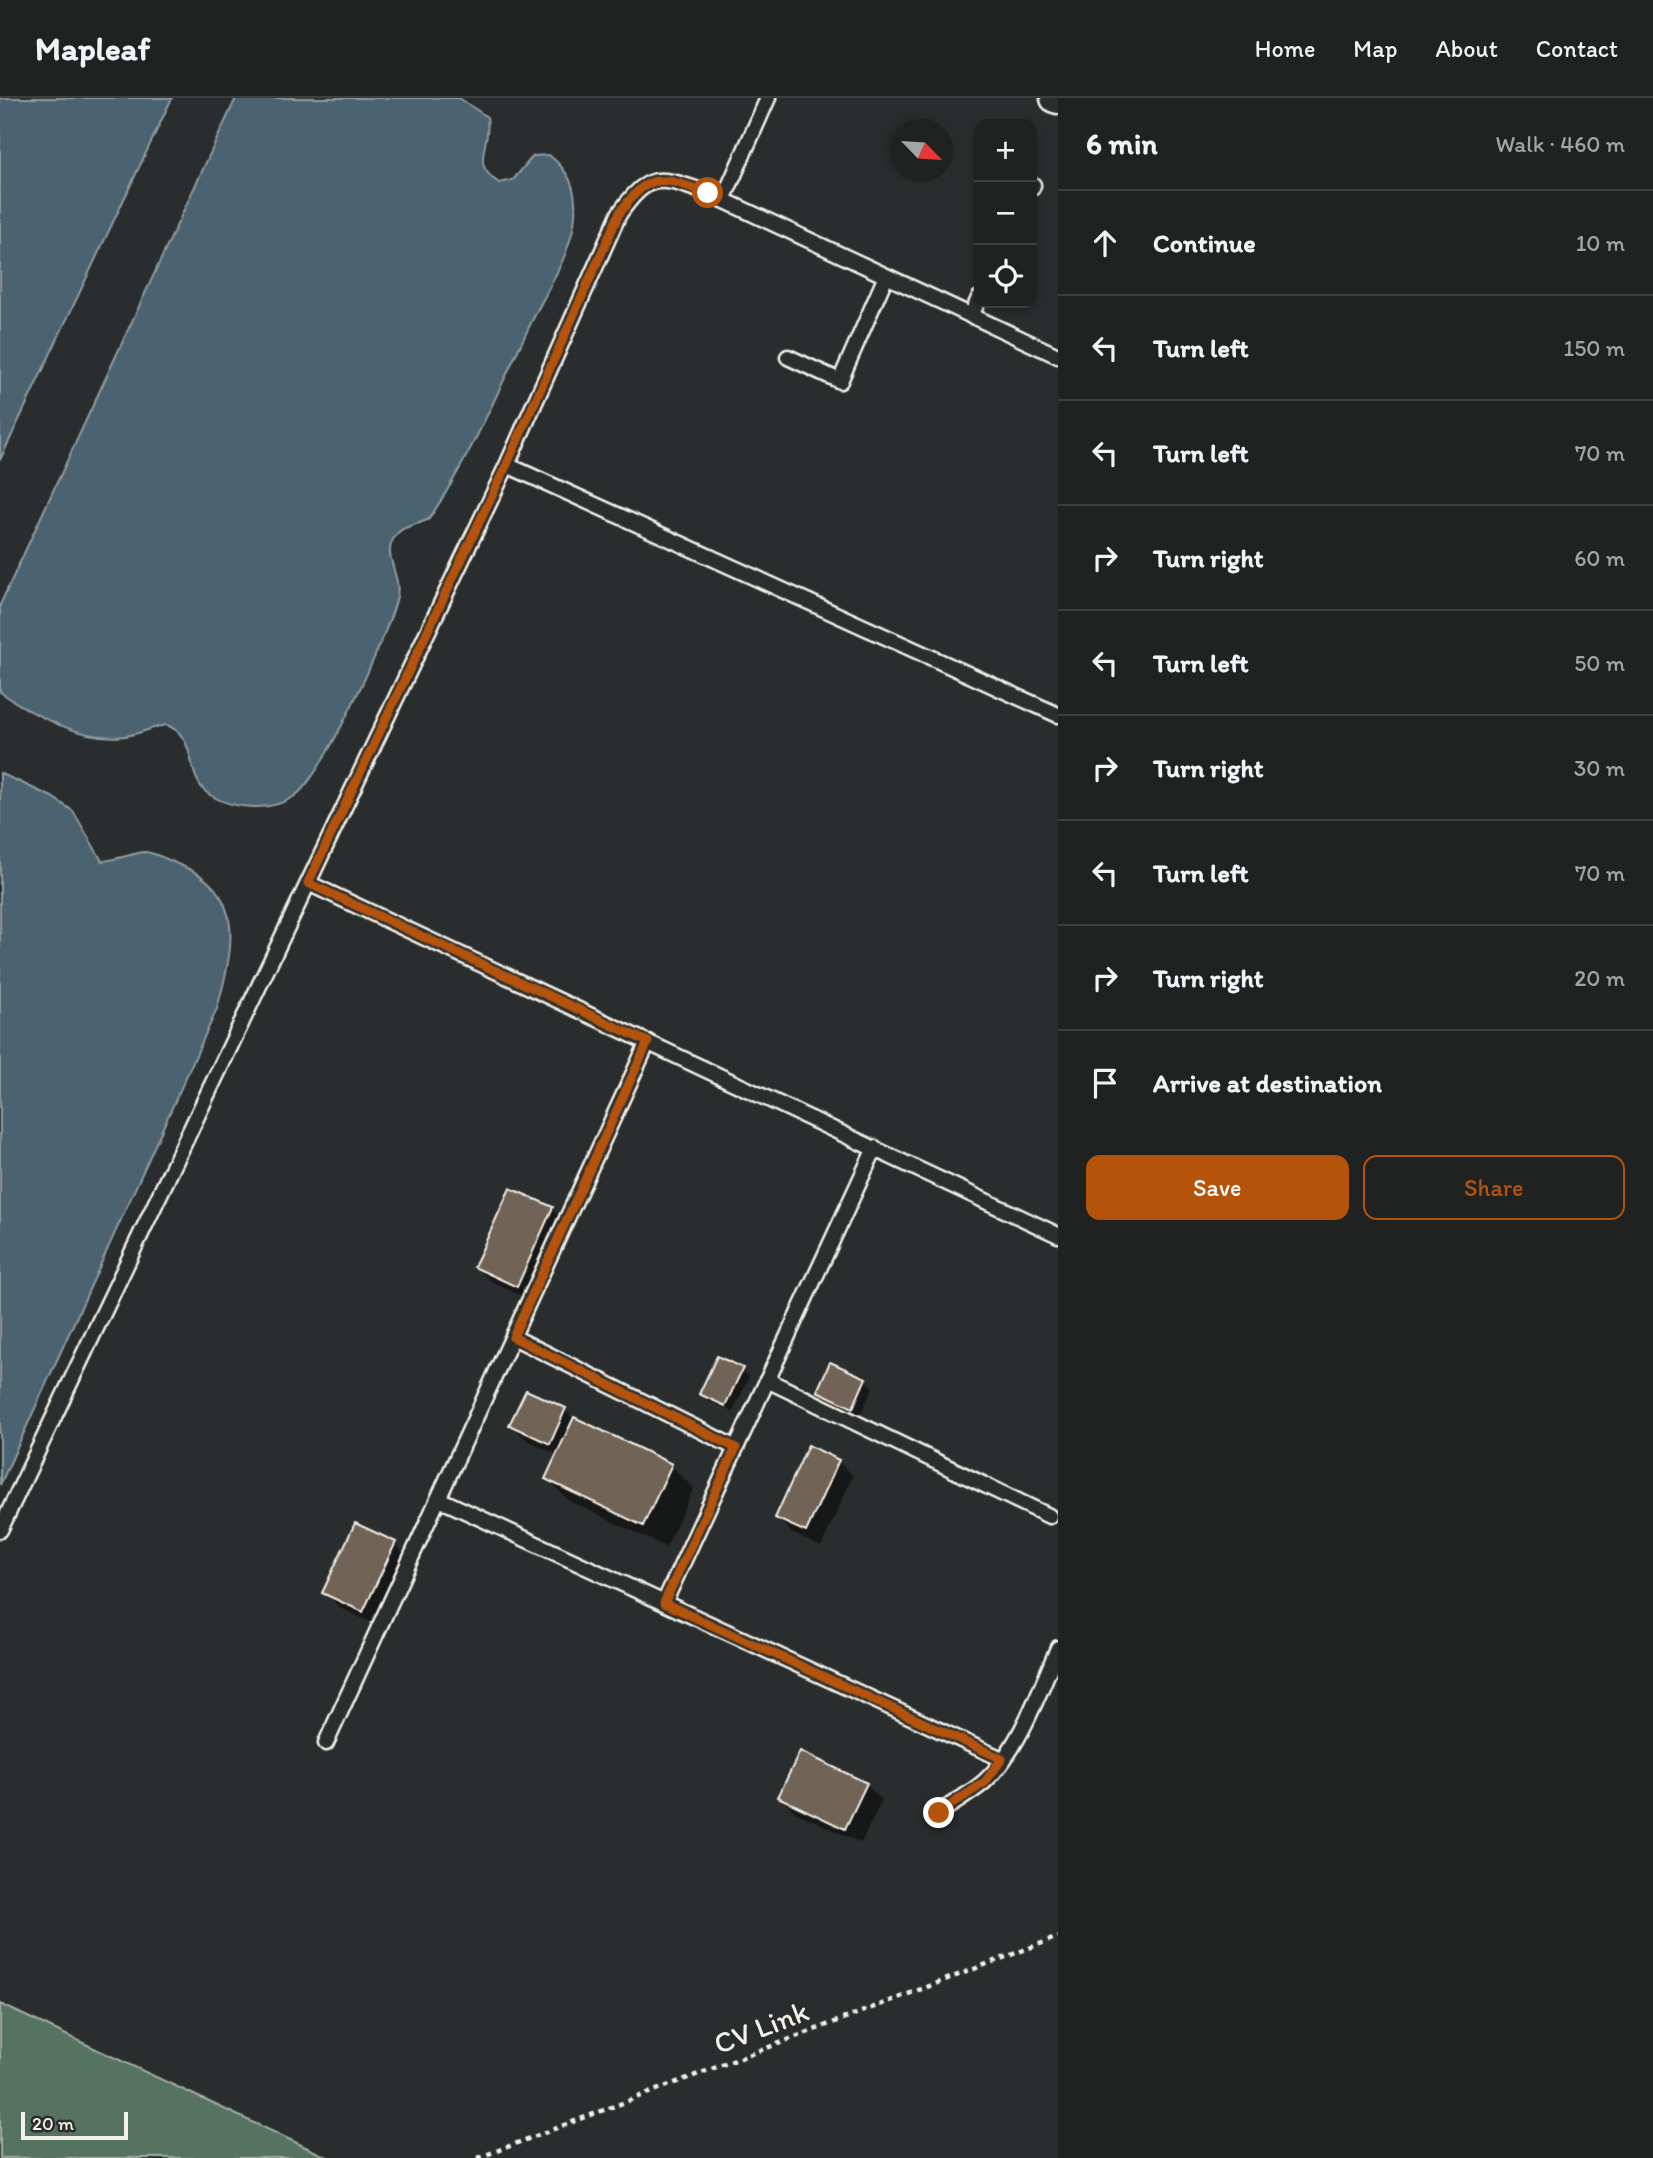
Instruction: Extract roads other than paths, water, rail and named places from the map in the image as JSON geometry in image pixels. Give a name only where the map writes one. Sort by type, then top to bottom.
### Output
[{"type":"lane","points":[[723,200],[768,98]]},
{"type":"lane","points":[[0,1530],[507,464],[619,214],[637,188],[654,180],[676,182],[723,200],[1058,356]]},
{"type":"lane","points":[[788,357],[840,381],[886,276]]},
{"type":"lane","points":[[971,316],[975,308]]},
{"type":"lane","points":[[507,464],[1058,715]]},
{"type":"lane","points":[[308,883],[1058,1235]]},
{"type":"lane","points":[[326,1743],[648,1042]]},
{"type":"lane","points":[[664,1603],[874,1149]]},
{"type":"lane","points":[[513,1337],[736,1448]]},
{"type":"lane","points":[[767,1380],[1049,1516]]},
{"type":"lane","points":[[439,1499],[1002,1759]]},
{"type":"lane","points":[[939,1813],[985,1782],[1002,1759],[1031,1710],[1058,1648]]},
{"type":"water","points":[[0,98],[172,98],[0,460]]},
{"type":"water","points":[[236,98],[459,98],[487,117],[483,161],[490,176],[499,183],[513,180],[533,156],[549,155],[567,174],[575,196],[573,228],[565,255],[458,471],[429,519],[402,529],[391,544],[390,556],[398,589],[392,614],[338,732],[308,782],[296,795],[276,804],[253,807],[230,804],[203,789],[195,774],[185,741],[177,731],[167,725],[125,736],[92,735],[43,718],[0,692],[0,605]]},
{"type":"water","points":[[0,773],[52,797],[73,811],[102,861],[148,852],[202,877],[217,891],[226,908],[230,946],[217,1009],[0,1485]]}]
